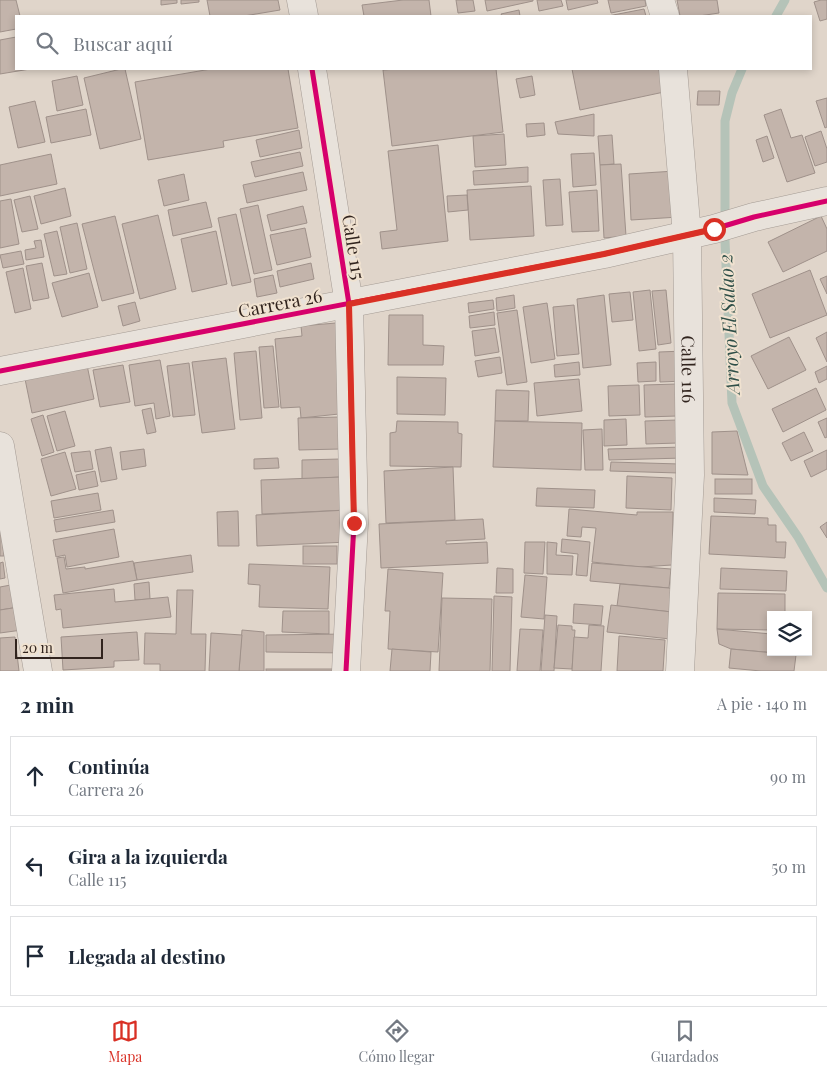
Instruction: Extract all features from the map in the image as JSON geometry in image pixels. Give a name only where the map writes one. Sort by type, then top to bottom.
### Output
[{"type":"street","points":[[301,0],[304,15]]},
{"type":"street","points":[[660,0],[666,15]]},
{"type":"street","name":"Calle 115","points":[[312,70],[349,304],[354,523],[346,671]]},
{"type":"street","name":"Calle 116","points":[[673,70],[687,235],[690,475],[680,671]]},
{"type":"street","name":"Carrera 26","points":[[0,371],[604,254],[714,229],[754,216],[827,201]]},
{"type":"street","points":[[0,446],[38,671]]},
{"type":"building","points":[[0,0],[16,0],[20,15],[15,15],[15,29],[0,32]]},
{"type":"building","points":[[161,0],[177,0],[177,3],[161,5]]},
{"type":"building","points":[[181,0],[199,0],[199,2],[181,4]]},
{"type":"building","points":[[207,0],[278,0],[280,10],[250,15],[210,15]]},
{"type":"building","points":[[403,0],[429,0],[431,15],[364,15],[362,5]]},
{"type":"building","points":[[456,0],[473,0],[475,11],[458,13]]},
{"type":"building","points":[[485,0],[533,0],[533,1],[487,11]]},
{"type":"building","points":[[537,0],[561,0],[563,6],[539,11]]},
{"type":"building","points":[[566,0],[597,0],[598,3],[568,10]]},
{"type":"building","points":[[608,0],[645,0],[646,6],[611,13]]},
{"type":"building","points":[[677,0],[717,0],[719,13],[680,15]]},
{"type":"building","points":[[827,0],[827,19],[820,21],[814,2]]},
{"type":"building","points":[[644,9],[646,15],[613,15]]},
{"type":"building","points":[[519,10],[520,15],[502,15]]},
{"type":"building","points":[[15,37],[15,70],[24,70],[0,74],[0,40]]},
{"type":"building","points":[[117,70],[125,70],[141,139],[100,149],[84,78]]},
{"type":"building","points":[[205,70],[288,70],[298,128],[223,141],[224,147],[148,160],[135,82]]},
{"type":"building","points":[[383,70],[496,70],[503,132],[392,146]]},
{"type":"building","points":[[572,70],[659,70],[664,92],[580,110]]},
{"type":"building","points":[[77,76],[83,105],[57,111],[52,81]]},
{"type":"building","points":[[532,76],[535,95],[520,98],[516,79]]},
{"type":"building","points":[[698,91],[720,91],[719,105],[697,105]]},
{"type":"building","points":[[827,98],[827,127],[825,128],[816,101]]},
{"type":"building","points":[[35,101],[45,142],[18,148],[9,107]]},
{"type":"building","points":[[86,109],[91,135],[51,143],[46,117]]},
{"type":"building","points":[[781,109],[791,138],[802,135],[815,173],[787,182],[764,115]]},
{"type":"building","points":[[594,114],[594,136],[558,134],[555,122]]},
{"type":"building","points":[[544,123],[545,135],[527,137],[526,124]]},
{"type":"building","points":[[299,130],[302,148],[260,157],[256,140]]},
{"type":"building","points":[[821,131],[827,149],[827,162],[815,166],[805,137]]},
{"type":"building","points":[[504,134],[506,165],[475,167],[473,136]]},
{"type":"building","points":[[612,135],[614,164],[600,165],[598,136]]},
{"type":"building","points":[[767,136],[774,158],[763,162],[756,140]]},
{"type":"building","points":[[438,145],[448,241],[382,249],[380,232],[397,230],[388,151]]},
{"type":"building","points":[[300,152],[303,166],[255,177],[251,162]]},
{"type":"building","points":[[594,153],[596,185],[573,187],[571,154]]},
{"type":"building","points":[[51,154],[57,184],[0,196],[0,165]]},
{"type":"building","points":[[621,164],[626,236],[604,238],[600,165]]},
{"type":"building","points":[[528,167],[528,182],[474,185],[473,171]]},
{"type":"building","points":[[675,171],[679,217],[631,220],[629,174]]},
{"type":"building","points":[[303,172],[307,190],[247,203],[243,185]]},
{"type":"building","points":[[184,174],[189,200],[164,206],[158,180]]},
{"type":"building","points":[[560,179],[563,225],[546,226],[543,180]]},
{"type":"building","points":[[531,186],[534,236],[470,240],[467,190]]},
{"type":"building","points":[[65,188],[71,216],[41,224],[34,196]]},
{"type":"building","points":[[597,190],[599,231],[572,232],[569,192]]},
{"type":"building","points":[[467,195],[468,210],[448,212],[447,196]]},
{"type":"building","points":[[30,196],[38,229],[22,232],[14,200]]},
{"type":"building","points":[[11,199],[19,244],[0,248],[0,201]]},
{"type":"building","points":[[206,202],[212,227],[173,236],[168,210]]},
{"type":"building","points":[[258,205],[272,270],[254,274],[240,209]]},
{"type":"building","points":[[303,206],[307,223],[271,231],[267,215]]},
{"type":"building","points":[[236,214],[251,282],[232,286],[218,218]]},
{"type":"building","points":[[158,215],[176,289],[140,299],[122,224]]},
{"type":"building","points":[[115,216],[134,293],[102,301],[82,224]]},
{"type":"building","points":[[821,216],[827,229],[827,251],[783,272],[768,242]]},
{"type":"building","points":[[77,223],[87,269],[70,273],[60,227]]},
{"type":"building","points":[[305,228],[311,257],[277,265],[270,235]]},
{"type":"building","points":[[57,231],[67,274],[54,276],[44,234]]},
{"type":"building","points":[[216,231],[227,284],[192,292],[181,239]]},
{"type":"building","points":[[41,240],[44,257],[26,260],[25,250],[36,248],[34,241]]},
{"type":"building","points":[[21,251],[24,264],[3,268],[0,255]]},
{"type":"building","points":[[42,263],[49,298],[33,301],[26,266]]},
{"type":"building","points":[[311,263],[314,279],[280,287],[277,271]]},
{"type":"building","points":[[23,268],[31,309],[15,313],[6,272]]},
{"type":"building","points":[[810,270],[827,315],[770,338],[752,294]]},
{"type":"building","points":[[89,273],[98,307],[62,317],[52,283]]},
{"type":"building","points":[[273,275],[277,293],[257,297],[254,279]]},
{"type":"building","points":[[827,276],[827,294],[820,279]]},
{"type":"building","points":[[650,290],[656,349],[639,351],[633,292]]},
{"type":"building","points":[[666,290],[671,343],[658,345],[652,291]]},
{"type":"building","points":[[630,292],[633,320],[612,322],[609,294]]},
{"type":"building","points":[[514,295],[515,308],[497,311],[496,298]]},
{"type":"building","points":[[604,295],[611,365],[583,368],[577,299]]},
{"type":"building","points":[[493,300],[494,309],[469,313],[468,303]]},
{"type":"building","points":[[135,302],[140,321],[123,326],[118,306]]},
{"type":"building","points":[[547,303],[555,359],[531,363],[523,307]]},
{"type":"building","points":[[574,305],[579,354],[557,356],[553,307]]},
{"type":"building","points":[[517,310],[527,382],[507,385],[497,313]]},
{"type":"building","points":[[494,312],[495,325],[470,328],[469,316]]},
{"type":"building","points":[[389,315],[423,315],[423,345],[444,346],[443,365],[388,365]]},
{"type":"building","points":[[336,323],[339,414],[301,418],[300,407],[281,408],[275,339],[302,336],[301,326]]},
{"type":"building","points":[[495,328],[499,352],[475,356],[472,331]]},
{"type":"building","points":[[827,332],[827,362],[816,338]]},
{"type":"building","points":[[789,337],[806,370],[768,389],[751,356]]},
{"type":"building","points":[[273,346],[279,407],[264,408],[259,347]]},
{"type":"building","points":[[256,351],[262,418],[240,420],[234,353]]},
{"type":"building","points":[[684,351],[684,381],[660,382],[659,352]]},
{"type":"building","points":[[500,357],[502,373],[478,377],[475,361]]},
{"type":"building","points":[[226,358],[235,429],[202,433],[192,362]]},
{"type":"building","points":[[160,360],[170,416],[156,419],[154,403],[135,406],[129,365]]},
{"type":"building","points":[[579,362],[580,375],[555,377],[554,365]]},
{"type":"building","points":[[656,362],[656,381],[638,382],[637,363]]},
{"type":"building","points":[[189,363],[195,415],[173,417],[167,366]]},
{"type":"building","points":[[87,365],[94,399],[32,413],[25,379]]},
{"type":"building","points":[[123,365],[130,402],[100,407],[93,370]]},
{"type":"building","points":[[827,366],[827,379],[819,383],[815,372]]},
{"type":"building","points":[[397,377],[446,378],[445,415],[397,414]]},
{"type":"building","points":[[579,379],[582,411],[537,416],[534,383]]},
{"type":"building","points":[[677,384],[677,416],[645,417],[644,385]]},
{"type":"building","points":[[639,385],[640,415],[609,416],[608,386]]},
{"type":"building","points":[[816,388],[826,410],[783,432],[772,409]]},
{"type":"building","points":[[496,390],[529,391],[528,421],[495,421]]},
{"type":"building","points":[[151,408],[156,432],[147,434],[142,410]]},
{"type":"building","points":[[65,411],[75,446],[57,451],[47,416]]},
{"type":"building","points":[[43,415],[54,452],[42,456],[31,419]]},
{"type":"building","points":[[339,417],[340,449],[299,450],[298,418]]},
{"type":"building","points":[[827,418],[827,437],[825,438],[818,422]]},
{"type":"building","points":[[626,419],[627,445],[604,446],[604,420]]},
{"type":"building","points":[[677,420],[678,443],[646,444],[645,421]]},
{"type":"building","points":[[397,421],[458,422],[458,433],[462,434],[461,467],[390,466],[390,433],[396,432]]},
{"type":"building","points":[[495,421],[582,423],[581,470],[493,467]]},
{"type":"building","points":[[602,429],[603,470],[585,470],[583,430]]},
{"type":"building","points":[[737,431],[748,475],[712,474],[712,432]]},
{"type":"building","points":[[804,432],[813,451],[791,461],[782,443]]},
{"type":"building","points":[[111,447],[117,479],[101,482],[95,450]]},
{"type":"building","points":[[684,447],[684,458],[609,460],[608,449]]},
{"type":"building","points":[[144,449],[146,466],[122,470],[120,452]]},
{"type":"building","points":[[827,450],[827,469],[811,477],[804,461]]},
{"type":"building","points":[[90,451],[93,469],[75,472],[71,453]]},
{"type":"building","points":[[65,452],[76,489],[51,496],[41,459]]},
{"type":"building","points":[[278,458],[279,468],[254,469],[254,459]]},
{"type":"building","points":[[340,459],[341,477],[302,479],[302,460]]},
{"type":"building","points":[[611,462],[680,464],[679,473],[610,471]]},
{"type":"building","points":[[453,467],[455,520],[386,523],[384,471]]},
{"type":"building","points":[[95,471],[98,486],[79,490],[76,475]]},
{"type":"building","points":[[627,476],[672,478],[671,510],[626,508]]},
{"type":"building","points":[[341,477],[347,510],[262,514],[261,480]]},
{"type":"building","points":[[715,479],[752,479],[752,494],[715,494]]},
{"type":"building","points":[[537,488],[595,490],[594,508],[536,506]]},
{"type":"building","points":[[98,493],[101,510],[54,518],[51,501]]},
{"type":"building","points":[[714,498],[756,500],[755,514],[714,512]]},
{"type":"building","points":[[569,509],[637,515],[637,512],[673,512],[672,565],[640,567],[592,562],[596,528],[582,527],[581,537],[567,536]]},
{"type":"building","points":[[113,510],[115,522],[56,532],[54,520]]},
{"type":"building","points":[[347,510],[349,542],[257,546],[256,515]]},
{"type":"building","points":[[238,511],[239,546],[218,546],[217,512]]},
{"type":"building","points":[[711,516],[768,518],[768,525],[776,525],[776,542],[786,542],[785,558],[709,554]]},
{"type":"building","points":[[483,519],[485,539],[446,541],[446,544],[487,542],[488,563],[381,568],[379,524]]},
{"type":"building","points":[[0,521],[4,556],[0,556]]},
{"type":"building","points":[[827,522],[827,538],[820,527]]},
{"type":"building","points":[[114,529],[119,557],[67,567],[65,555],[56,557],[53,540]]},
{"type":"building","points":[[562,539],[590,542],[587,576],[576,575],[578,554],[561,552]]},
{"type":"building","points":[[525,542],[545,542],[543,574],[524,573]]},
{"type":"building","points":[[547,542],[557,543],[556,555],[573,556],[572,575],[547,574]]},
{"type":"building","points":[[303,546],[337,546],[337,564],[303,564]]},
{"type":"building","points":[[191,555],[193,572],[137,580],[134,563]]},
{"type":"building","points":[[64,557],[66,569],[85,567],[85,569],[133,561],[137,580],[63,593],[57,558]]},
{"type":"building","points":[[3,562],[5,578],[0,579],[0,563]]},
{"type":"building","points":[[592,563],[671,569],[669,588],[590,581]]},
{"type":"building","points":[[249,564],[330,567],[328,609],[259,607],[260,585],[248,584]]},
{"type":"building","points":[[497,568],[513,569],[513,593],[496,593]]},
{"type":"building","points":[[721,568],[787,571],[786,591],[720,589]]},
{"type":"building","points":[[388,569],[443,573],[438,652],[388,649],[390,611],[385,611]]},
{"type":"building","points":[[525,575],[547,577],[544,619],[521,617]]},
{"type":"building","points":[[149,582],[150,599],[135,600],[134,584]]},
{"type":"building","points":[[16,584],[19,607],[0,610],[0,587]]},
{"type":"building","points":[[620,584],[674,590],[672,612],[617,606]]},
{"type":"building","points":[[114,589],[115,602],[168,597],[171,617],[63,628],[61,609],[56,610],[54,595]]},
{"type":"building","points":[[177,590],[193,590],[191,634],[206,634],[205,671],[160,671],[160,664],[144,664],[145,633],[176,634]]},
{"type":"building","points":[[718,593],[785,594],[785,611],[767,611],[767,630],[717,629]]},
{"type":"building","points":[[494,596],[512,597],[510,671],[492,671]]},
{"type":"building","points":[[442,598],[492,599],[490,671],[439,671]]},
{"type":"building","points":[[574,604],[603,606],[601,625],[573,623]]},
{"type":"building","points":[[611,605],[672,612],[670,639],[607,632]]},
{"type":"building","points":[[19,607],[22,630],[0,633],[0,610]]},
{"type":"building","points":[[283,611],[329,611],[329,634],[282,632]]},
{"type":"building","points":[[545,615],[557,616],[554,671],[541,671]]},
{"type":"building","points":[[558,625],[572,626],[572,630],[575,630],[572,669],[554,668]]},
{"type":"building","points":[[589,625],[604,626],[601,671],[572,671],[574,637],[588,638]]},
{"type":"building","points":[[520,629],[543,630],[540,671],[517,671]]},
{"type":"building","points":[[717,629],[767,634],[767,652],[731,649],[719,644]]},
{"type":"building","points":[[242,630],[264,632],[264,671],[239,671]]},
{"type":"building","points":[[137,632],[139,660],[114,661],[114,667],[63,670],[61,637]]},
{"type":"building","points":[[211,633],[242,635],[239,671],[209,671]]},
{"type":"building","points":[[347,634],[347,653],[266,652],[266,635]]},
{"type":"building","points":[[619,636],[665,640],[663,671],[617,671]]},
{"type":"building","points":[[15,637],[19,671],[0,671],[0,638]]},
{"type":"building","points":[[392,649],[431,652],[430,671],[390,671]]},
{"type":"building","points":[[731,649],[767,652],[767,656],[796,656],[794,671],[761,671],[729,668]]},
{"type":"building","points":[[266,669],[342,669],[342,671],[266,671]]},
{"type":"waterway","name":"Arroyo El Salao 2","points":[[777,15],[785,0]]},
{"type":"waterway","name":"Arroyo El Salao 2","points":[[742,70],[732,93],[725,121],[725,241],[732,403],[763,486],[798,537],[827,588]]},
{"type":"cycle path","points":[[312,70],[349,304],[354,523],[346,671]]},
{"type":"cycle path","points":[[0,371],[604,254],[827,201]]},
{"type":"route","points":[[354,523],[349,304],[604,254],[714,229]]}]
